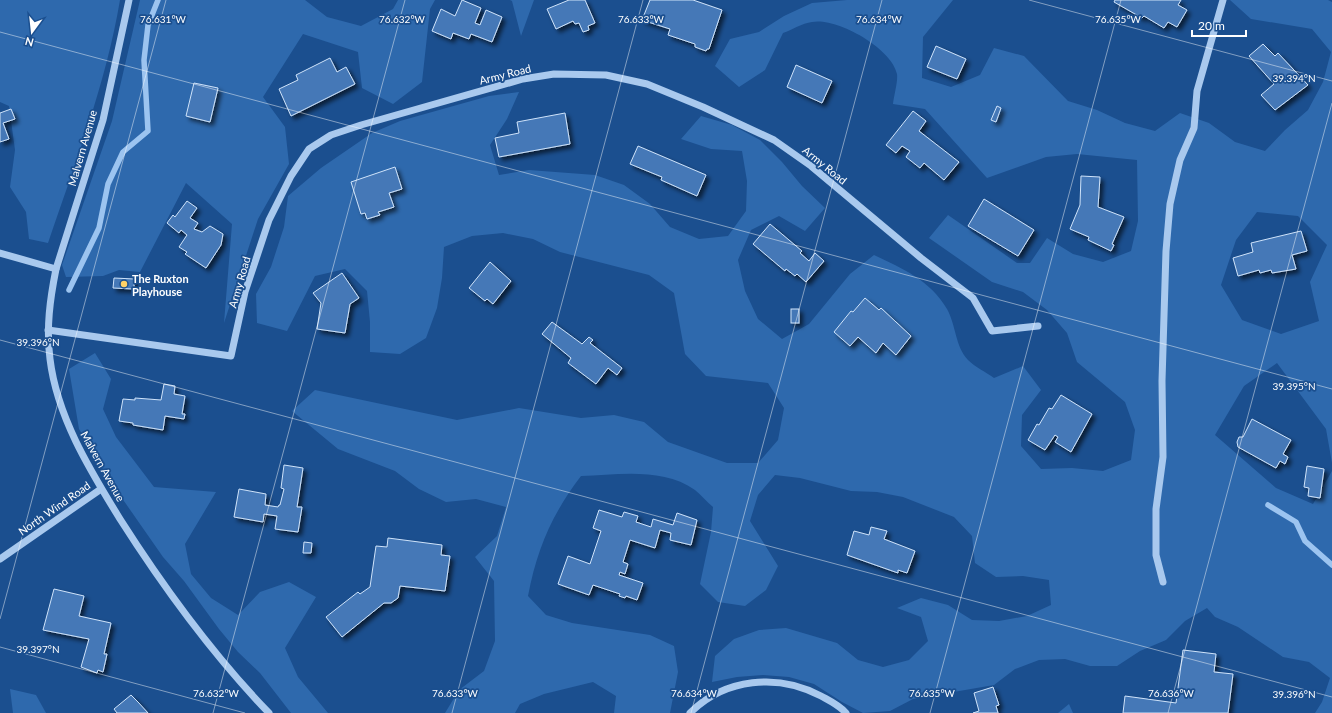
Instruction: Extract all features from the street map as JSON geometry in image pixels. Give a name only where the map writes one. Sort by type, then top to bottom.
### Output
[{"type":"street","name":"Malvern Avenue","points":[[129,0],[103,120],[56,269],[52,290],[48,330],[50,360],[62,405],[82,454],[101,489],[135,542],[185,614],[224,663],[269,713]]},
{"type":"street","points":[[1163,582],[1156,555],[1156,509],[1163,457],[1162,381],[1166,252],[1170,204],[1180,160],[1194,128],[1197,91],[1223,0]]},
{"type":"street","name":"Army Road","points":[[48,330],[231,356],[245,292],[269,220],[290,176],[309,149],[331,135],[361,125],[523,79],[554,74],[613,76],[647,84],[703,107],[774,140],[811,166],[915,254],[973,298],[992,331],[1038,326]]},
{"type":"street","points":[[0,253],[56,269]]},
{"type":"street","name":"North Wind Road","points":[[0,560],[101,489]]},
{"type":"street","points":[[690,713],[699,704],[736,685],[756,681],[786,683],[813,692],[841,707],[846,713]]},
{"type":"shaded area","points":[[0,0],[120,0],[107,62],[98,93],[48,243],[29,239],[26,212],[10,187],[15,150],[9,106],[0,102]]},
{"type":"shaded area","points":[[140,0],[305,0],[327,17],[361,26],[393,9],[398,0],[435,0],[430,9],[422,82],[393,104],[362,88],[358,52],[303,34],[263,97],[285,127],[289,164],[258,219],[224,323],[232,224],[186,183],[140,272],[119,270],[103,276],[66,277],[62,265],[112,121]]},
{"type":"shaded area","points":[[510,0],[534,0],[521,36],[512,1]]},
{"type":"shaded area","points":[[847,0],[953,0],[923,37],[922,78],[951,87],[980,75],[994,48],[1024,56],[1068,101],[1097,110],[1125,123],[1155,131],[1180,113],[1209,123],[1235,142],[1265,151],[1285,130],[1308,110],[1323,82],[1331,52],[1312,29],[1251,19],[1230,0],[1328,0],[1332,2],[1332,463],[1326,429],[1277,363],[1244,386],[1215,435],[1276,488],[1313,504],[1332,471],[1332,713],[1315,713],[1322,702],[1330,678],[1309,662],[1283,657],[1238,627],[1215,617],[1207,608],[1185,621],[1166,640],[1140,651],[1117,666],[1090,666],[1065,659],[1039,660],[1015,669],[994,685],[913,699],[890,711],[863,713],[842,702],[814,684],[789,677],[763,675],[737,677],[712,682],[715,656],[734,639],[759,630],[786,628],[837,643],[858,660],[883,667],[909,660],[928,641],[921,617],[897,608],[921,598],[948,605],[972,620],[999,621],[1027,616],[1051,605],[1049,580],[1023,576],[996,577],[975,563],[972,536],[954,517],[903,497],[877,492],[851,491],[800,478],[775,475],[758,495],[750,521],[778,566],[766,590],[745,606],[718,602],[700,584],[711,532],[713,507],[695,490],[682,483],[654,475],[625,474],[581,476],[562,504],[547,533],[536,563],[528,596],[546,615],[572,623],[650,635],[674,646],[678,672],[670,713],[614,713],[616,696],[593,682],[544,694],[520,704],[515,713],[445,713],[459,690],[484,671],[495,641],[494,581],[475,557],[497,536],[506,507],[476,499],[446,502],[419,489],[395,471],[338,449],[292,411],[315,390],[457,420],[519,408],[581,418],[614,415],[644,422],[668,442],[727,463],[758,463],[778,440],[784,408],[768,383],[706,376],[685,354],[674,293],[649,275],[560,252],[533,239],[503,233],[472,236],[444,247],[442,278],[437,308],[426,338],[400,354],[370,352],[370,322],[367,291],[345,269],[315,276],[287,331],[257,323],[256,294],[271,267],[284,227],[288,196],[321,168],[372,133],[400,121],[489,96],[519,92],[507,119],[490,145],[499,175],[529,170],[595,175],[624,185],[650,204],[670,227],[699,239],[728,236],[746,211],[747,181],[742,151],[711,149],[681,139],[701,116],[732,125],[760,140],[782,162],[802,186],[825,208],[805,231],[779,216],[751,230],[738,260],[745,291],[758,319],[782,339],[809,324],[850,274],[874,255],[915,276],[933,291],[950,315],[960,348],[968,360],[974,365],[994,378],[1023,366],[1041,390],[1022,415],[1021,446],[1041,469],[1072,468],[1103,471],[1131,460],[1135,430],[1125,402],[1077,362],[1067,333],[1047,310],[1023,292],[992,282],[929,238],[948,215],[1017,263],[1030,263],[1047,238],[1073,254],[1103,262],[1131,251],[1138,221],[1137,160],[1077,154],[1046,157],[987,178],[925,109],[893,104],[897,74],[893,64],[885,54],[862,36],[835,24],[812,22],[783,33],[765,70],[739,87],[715,66],[730,39],[759,32],[784,16],[812,3]],"holes":[[[1257,212],[1298,216],[1327,245],[1310,282],[1319,321],[1281,334],[1242,320],[1221,285],[1236,240]]]},
{"type":"shaded area","points":[[95,353],[111,379],[103,409],[116,437],[154,487],[216,492],[185,544],[191,574],[211,598],[238,615],[260,592],[289,582],[316,597],[285,648],[298,677],[328,713],[291,713],[260,673],[238,652],[219,629],[184,581],[163,557],[110,481],[79,429],[69,369]]},
{"type":"shaded area","points":[[10,689],[36,695],[46,713],[13,713]]},
{"type":"shaded area","points":[[1069,704],[1073,713],[1058,713]]},
{"type":"building","points":[[462,0],[481,8],[475,23],[480,25],[486,10],[502,17],[492,42],[471,34],[469,39],[453,33],[451,39],[432,31],[441,9],[455,16]]},
{"type":"building","points":[[569,0],[585,0],[595,23],[588,26],[589,30],[583,32],[579,23],[575,24],[573,21],[556,29],[547,9]]},
{"type":"building","points":[[650,0],[693,0],[722,10],[709,49],[706,51],[695,47],[695,44],[668,35],[670,29],[642,20]]},
{"type":"building","points":[[1115,0],[1181,0],[1178,5],[1187,10],[1177,27],[1168,22],[1164,28],[1144,16],[1142,18],[1114,2]]},
{"type":"building","points":[[1263,44],[1275,56],[1278,53],[1308,85],[1275,110],[1261,95],[1274,84],[1249,56]]},
{"type":"building","points":[[936,46],[966,59],[957,79],[927,67]]},
{"type":"building","points":[[330,58],[337,72],[346,67],[355,84],[291,116],[279,89],[298,80],[296,75]]},
{"type":"building","points":[[796,65],[832,81],[822,103],[787,87]]},
{"type":"building","points":[[194,83],[218,88],[210,122],[186,116]]},
{"type":"building","points":[[997,106],[1001,108],[996,122],[991,120]]},
{"type":"building","points":[[11,109],[15,119],[3,123],[9,139],[0,142],[0,113]]},
{"type":"building","points":[[913,111],[926,121],[919,131],[959,162],[944,180],[924,163],[920,168],[906,157],[910,151],[902,146],[896,153],[886,145]]},
{"type":"building","points":[[565,113],[570,144],[499,157],[495,138],[519,133],[517,122]]},
{"type":"building","points":[[638,146],[706,175],[697,196],[661,180],[662,177],[630,164]]},
{"type":"building","points":[[395,167],[402,189],[389,193],[394,207],[378,212],[380,215],[367,219],[365,213],[361,214],[351,182]]},
{"type":"building","points":[[1081,176],[1100,177],[1098,207],[1124,217],[1112,244],[1114,245],[1111,251],[1088,240],[1089,237],[1070,229],[1080,205]]},
{"type":"building","points":[[984,199],[1034,230],[1018,256],[968,226]]},
{"type":"building","points":[[187,201],[197,208],[190,218],[198,223],[194,229],[202,232],[210,226],[223,234],[221,245],[206,268],[185,254],[187,252],[179,247],[187,235],[181,230],[179,233],[167,223],[173,215],[175,217]]},
{"type":"building","points":[[770,224],[802,251],[800,253],[809,261],[815,253],[824,261],[806,282],[797,274],[795,276],[786,269],[785,271],[753,244]]},
{"type":"building","points":[[1301,231],[1307,251],[1292,255],[1296,269],[1272,273],[1271,270],[1260,273],[1259,270],[1238,276],[1233,258],[1253,252],[1251,243]]},
{"type":"building","points":[[490,262],[511,281],[493,304],[487,299],[485,301],[469,288]]},
{"type":"building","points":[[342,273],[359,298],[350,304],[345,333],[317,329],[321,303],[313,293]]},
{"type":"building","name":"The Ruxton Playhouse","points":[[114,278],[134,279],[134,289],[113,288]]},
{"type":"building","points":[[865,298],[879,310],[881,308],[911,336],[896,355],[883,343],[876,353],[858,337],[850,346],[834,332],[851,311],[853,312]]},
{"type":"building","points":[[791,309],[799,309],[799,323],[791,323]]},
{"type":"building","points":[[552,322],[582,344],[589,337],[593,340],[590,343],[622,368],[617,375],[608,368],[596,384],[568,363],[571,358],[542,334]]},
{"type":"building","points":[[164,384],[175,386],[174,394],[185,396],[182,414],[185,414],[184,419],[165,416],[163,430],[119,421],[123,399],[135,400],[135,398],[161,400]]},
{"type":"building","points":[[1061,395],[1092,414],[1071,452],[1055,442],[1058,437],[1055,435],[1045,450],[1028,440],[1037,424],[1039,425],[1049,408],[1052,409]]},
{"type":"building","points":[[1252,419],[1291,440],[1283,454],[1288,457],[1285,464],[1280,461],[1276,468],[1238,447],[1237,442],[1239,437],[1243,437]]},
{"type":"building","points":[[284,465],[303,468],[297,507],[302,507],[298,532],[275,529],[277,516],[264,514],[263,522],[234,517],[239,489],[266,494],[265,505],[278,507],[280,505],[284,489],[281,488]]},
{"type":"building","points":[[1307,466],[1324,469],[1320,498],[1308,496],[1309,488],[1304,487]]},
{"type":"building","points":[[599,510],[622,517],[624,512],[638,516],[636,522],[651,527],[653,519],[673,525],[677,513],[697,520],[691,545],[670,540],[671,533],[660,530],[655,548],[630,540],[623,562],[628,564],[625,574],[620,572],[619,575],[643,583],[637,600],[626,596],[625,598],[619,596],[620,594],[593,585],[589,595],[558,584],[568,556],[590,564],[601,531],[593,528]]},
{"type":"building","points":[[871,527],[887,531],[884,539],[915,551],[907,573],[898,570],[898,573],[847,555],[854,531],[869,535]]},
{"type":"building","points":[[388,538],[442,545],[441,555],[450,556],[445,591],[400,586],[398,598],[391,603],[384,603],[342,637],[326,617],[358,592],[360,594],[370,587],[376,546],[387,547]]},
{"type":"building","points":[[304,542],[312,543],[311,553],[303,553]]},
{"type":"building","points":[[54,589],[84,596],[79,616],[111,623],[104,654],[107,654],[103,672],[98,670],[97,673],[81,667],[89,639],[43,630]]},
{"type":"building","points":[[1183,650],[1216,654],[1214,672],[1233,674],[1228,713],[1123,713],[1125,696],[1176,703]]},
{"type":"building","points":[[993,687],[999,705],[996,706],[998,713],[973,713],[979,711],[974,693]]},
{"type":"building","points":[[131,695],[148,713],[117,713],[114,709]]},
{"type":"waterway","points":[[69,290],[99,228],[108,184],[123,152],[148,131],[144,60],[148,25],[158,0]]},
{"type":"waterway","points":[[1268,505],[1296,522],[1305,541],[1332,565]]},
{"type":"place","name":"The Ruxton Playhouse","points":[[124,284]]}]
